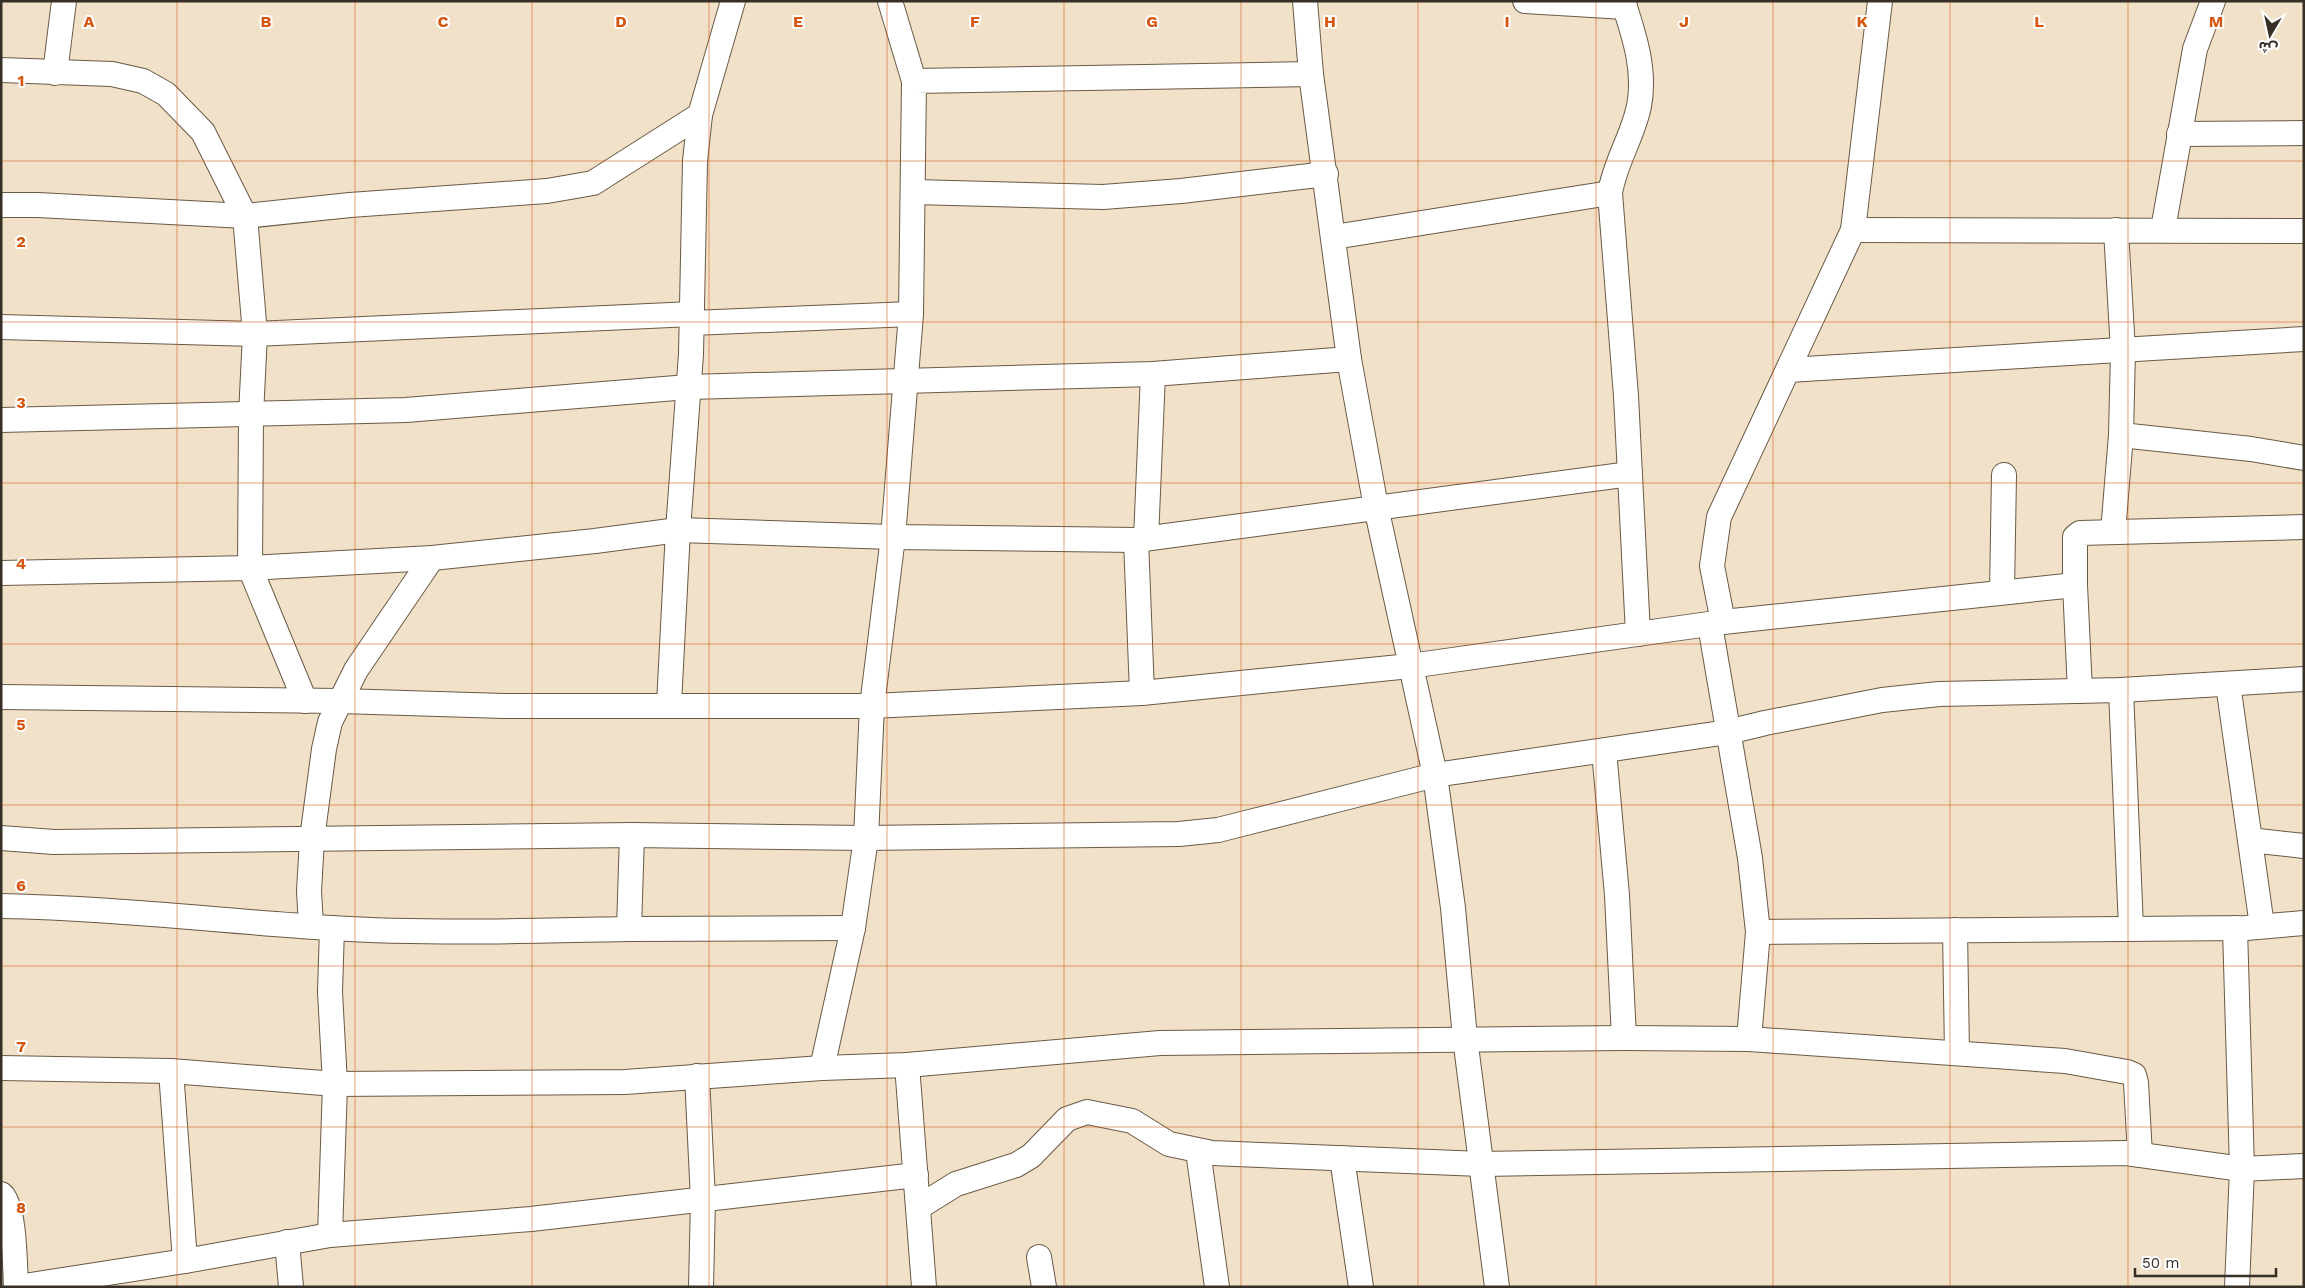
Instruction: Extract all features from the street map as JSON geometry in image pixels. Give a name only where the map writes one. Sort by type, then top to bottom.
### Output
[{"type":"street","points":[[55,72],[64,1]]},
{"type":"street","points":[[669,704],[692,318],[695,161],[700,115],[734,1]]},
{"type":"street","points":[[822,1068],[853,928],[866,838],[872,706],[893,537],[910,314],[914,192],[914,81],[890,1]]},
{"type":"street","points":[[1305,1],[1311,74],[1326,174],[1349,359],[1376,507],[1435,775],[1453,908],[1466,1038],[1497,1287]]},
{"type":"street","points":[[1525,1],[1624,4],[1635,39],[1642,76],[1639,106],[1613,177],[1610,193],[1626,396],[1638,634]]},
{"type":"street","points":[[1749,1039],[1758,932],[1750,858],[1728,732],[1712,566],[1719,517],[1853,230],[1880,1]]},
{"type":"street","points":[[2163,229],[2195,49],[2213,1]]},
{"type":"street","points":[[1,70],[112,74],[143,81],[166,94],[202,132],[244,216],[255,334],[251,416],[250,568],[305,700]]},
{"type":"street","points":[[914,81],[1311,74]]},
{"type":"street","points":[[1,205],[38,205],[244,216],[350,205],[547,191],[592,183],[700,115]]},
{"type":"street","points":[[2179,134],[2304,133]]},
{"type":"street","points":[[914,192],[1103,197],[1181,191],[1326,174]]},
{"type":"street","points":[[1334,237],[1610,193]]},
{"type":"street","points":[[1853,230],[2163,229],[2304,231]]},
{"type":"street","points":[[2113,532],[2121,435],[2123,351],[2116,230]]},
{"type":"street","points":[[1,327],[255,334],[692,318],[910,314]]},
{"type":"street","points":[[1788,370],[2304,339]]},
{"type":"street","points":[[1,420],[251,416],[406,410],[688,387],[1153,374],[1349,359]]},
{"type":"street","points":[[1142,693],[1141,539],[1153,374]]},
{"type":"street","points":[[2121,435],[2251,449],[2304,458]]},
{"type":"street","points":[[1,573],[250,568],[432,558],[595,541],[678,530],[893,537],[1141,539],[1630,474]]},
{"type":"street","points":[[2002,592],[2004,475]]},
{"type":"street","points":[[2080,691],[2075,585],[2075,537],[2080,533],[2304,527]]},
{"type":"street","points":[[330,1235],[335,1084],[330,992],[321,927],[309,890],[312,839],[324,749],[330,722],[356,670],[432,558]]},
{"type":"street","points":[[1,697],[305,700],[504,706],[669,704],[872,706],[1142,693],[1410,666],[1717,624],[2075,585]]},
{"type":"street","points":[[1,838],[54,842],[632,834],[866,838],[1179,834],[1218,830],[1435,775],[1728,732],[1882,700],[1939,694],[2122,690],[2304,679]]},
{"type":"street","points":[[2228,684],[2262,926]]},
{"type":"street","points":[[2122,690],[2131,928]]},
{"type":"street","points":[[1604,751],[1617,895],[1624,1038]]},
{"type":"street","points":[[629,929],[632,834]]},
{"type":"street","points":[[2250,840],[2304,846]]},
{"type":"street","points":[[1,906],[74,907],[321,927],[481,932],[853,928]]},
{"type":"street","points":[[1758,932],[2235,928],[2304,923]]},
{"type":"street","points":[[2235,928],[2242,1168],[2237,1287]]},
{"type":"street","points":[[1956,930],[1957,1053]]},
{"type":"street","points":[[1,1068],[171,1071],[335,1084],[625,1082],[822,1068],[907,1065],[1160,1043],[1466,1038],[1749,1039],[2065,1061],[2127,1072],[2134,1075],[2136,1082],[2140,1154]]},
{"type":"street","points":[[907,1065],[924,1287]]},
{"type":"street","points":[[171,1071],[185,1261]]},
{"type":"street","points":[[697,1076],[703,1200],[701,1287]]},
{"type":"street","points":[[919,1207],[956,1184],[1016,1166],[1031,1156],[1068,1119],[1087,1112],[1132,1121],[1169,1144],[1198,1151],[1342,1158],[1481,1164],[2094,1153],[2140,1154],[2242,1168],[2304,1166]]},
{"type":"street","points":[[1198,1151],[1217,1287]]},
{"type":"street","points":[[1342,1158],[1361,1287]]},
{"type":"street","points":[[1,1194],[5,1196],[10,1210],[17,1287],[185,1261],[330,1235],[531,1219],[916,1175]]},
{"type":"street","points":[[287,1242],[291,1287]]},
{"type":"street","points":[[1040,1257],[1044,1287]]}]
